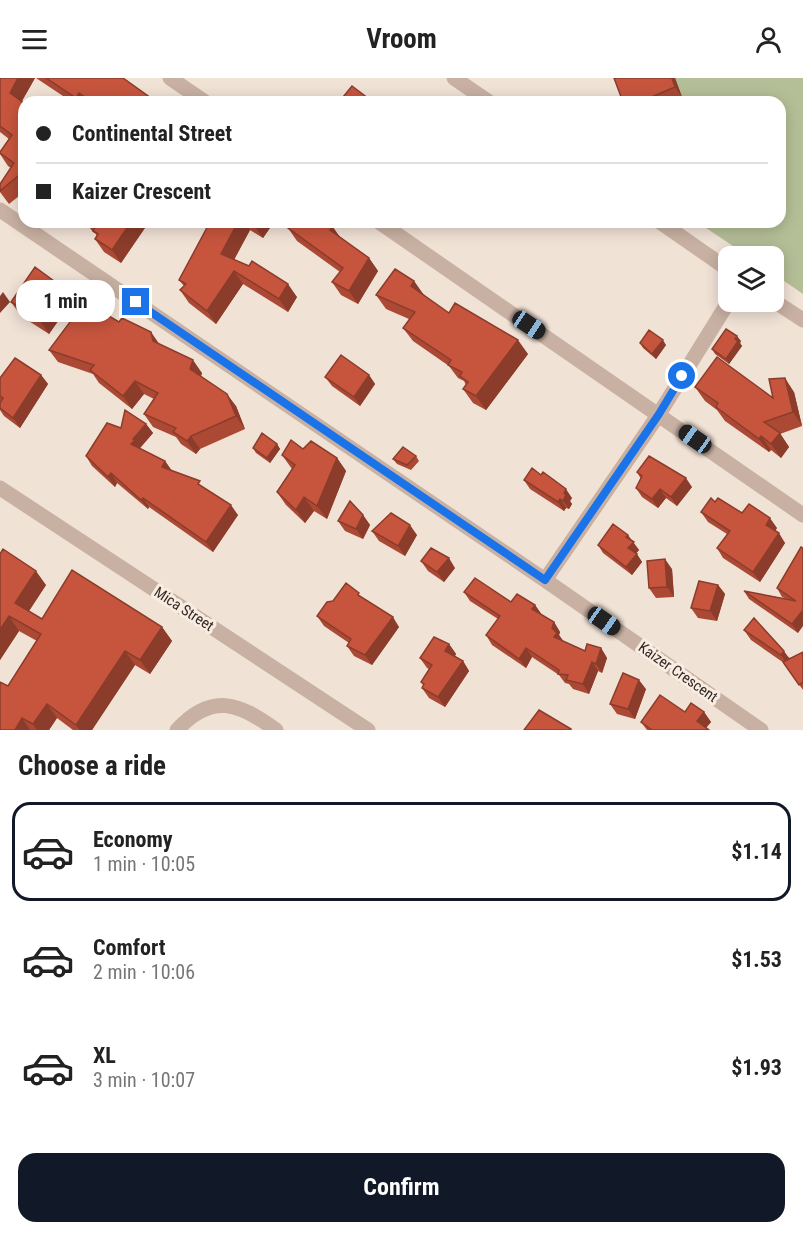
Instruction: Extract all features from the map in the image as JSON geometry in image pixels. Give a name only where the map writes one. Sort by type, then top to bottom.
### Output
[{"type":"street","points":[[170,78],[196,96]]},
{"type":"street","points":[[454,78],[480,96]]},
{"type":"street","name":"Kaizer Crescent","points":[[0,210],[18,222]]},
{"type":"street","name":"Kaizer Crescent","points":[[27,228],[545,580],[761,730]]},
{"type":"street","points":[[388,228],[803,514]]},
{"type":"street","points":[[669,228],[718,262]]},
{"type":"street","points":[[784,308],[803,320]]},
{"type":"street","points":[[545,580],[659,414],[722,312]]},
{"type":"street","name":"Mica Street","points":[[0,488],[368,730]]},
{"type":"street","points":[[177,730],[198,711],[224,705],[240,707],[276,730]]},
{"type":"green space","points":[[625,78],[803,78],[803,294],[784,281],[784,246],[733,246],[706,228],[786,228],[786,96],[632,96]]},
{"type":"building","points":[[0,78],[18,78],[10,93],[18,99],[18,176],[0,191],[0,184],[14,163],[0,153],[12,135],[0,126]]},
{"type":"building","points":[[46,78],[123,78],[148,96],[83,96],[79,93],[77,96],[73,96]]},
{"type":"building","points":[[614,78],[672,78],[675,87],[654,96],[621,96]]},
{"type":"building","points":[[352,86],[365,96],[344,96]]},
{"type":"building","points":[[94,228],[127,228],[112,250],[95,239],[98,234],[93,231]]},
{"type":"building","points":[[207,228],[235,228],[221,254],[249,266],[252,261],[288,284],[279,299],[234,271],[207,311],[180,290],[186,284],[179,280]]},
{"type":"building","points":[[288,228],[332,228],[330,230],[369,258],[349,291],[332,282],[343,268]]},
{"type":"building","points":[[35,267],[62,287],[39,319],[11,302]]},
{"type":"building","points":[[395,269],[414,281],[411,286],[449,313],[455,303],[518,340],[476,396],[463,389],[468,382],[460,376],[462,372],[448,365],[451,360],[403,328],[415,312],[376,295]]},
{"type":"building","points":[[85,302],[119,322],[122,318],[151,332],[153,341],[193,360],[190,369],[227,394],[236,416],[191,436],[187,441],[173,432],[176,428],[144,414],[158,393],[135,381],[123,396],[90,370],[94,365],[49,350]]},
{"type":"building","points":[[726,329],[737,336],[735,339],[738,341],[726,359],[712,349]]},
{"type":"building","points":[[649,330],[663,340],[652,354],[640,343]]},
{"type":"building","points":[[341,355],[369,375],[354,397],[325,377]]},
{"type":"building","points":[[717,357],[773,398],[769,379],[785,378],[793,412],[764,422],[780,433],[771,444],[761,436],[759,439],[716,407],[718,403],[695,387]]},
{"type":"building","points":[[15,358],[41,375],[13,418],[0,408],[3,398],[0,396],[0,378]]},
{"type":"building","points":[[125,410],[146,424],[131,444],[165,461],[162,467],[200,481],[198,484],[231,505],[206,542],[143,498],[141,500],[111,473],[108,477],[86,456],[107,423],[121,428]]},
{"type":"building","points":[[262,433],[277,444],[267,458],[253,448]]},
{"type":"building","points":[[291,440],[303,449],[311,441],[337,458],[317,506],[304,497],[296,510],[277,492],[295,465],[282,455]]},
{"type":"building","points":[[403,447],[416,456],[407,465],[393,459]]},
{"type":"building","points":[[649,456],[686,478],[671,497],[660,489],[652,499],[636,488],[642,476],[637,472]]},
{"type":"building","points":[[532,468],[541,475],[543,472],[566,489],[563,501],[560,499],[558,502],[524,480]]},
{"type":"building","points":[[711,498],[715,502],[718,498],[742,513],[749,504],[770,518],[766,525],[779,533],[753,572],[717,548],[730,531],[701,512]]},
{"type":"building","points":[[350,501],[363,515],[356,529],[338,521]]},
{"type":"building","points":[[391,513],[410,525],[398,546],[372,531]]},
{"type":"building","points":[[613,524],[634,542],[628,548],[637,554],[626,567],[598,545]]},
{"type":"building","points":[[801,547],[803,548],[803,610],[792,624],[744,591],[796,601],[777,588]]},
{"type":"building","points":[[431,548],[449,558],[437,572],[421,561]]},
{"type":"building","points":[[3,549],[36,571],[15,603],[42,619],[72,570],[162,627],[140,660],[125,651],[76,725],[47,704],[33,724],[22,718],[15,730],[0,730],[0,682],[8,686],[41,634],[9,616],[0,630],[0,554]]},
{"type":"building","points":[[665,559],[667,587],[649,588],[647,561]]},
{"type":"building","points":[[475,578],[511,602],[517,594],[535,605],[532,609],[554,622],[552,628],[557,633],[554,637],[585,651],[587,644],[601,648],[596,664],[592,662],[583,684],[566,680],[568,675],[558,674],[559,670],[526,648],[519,659],[486,635],[500,616],[464,592]]},
{"type":"building","points":[[699,581],[718,585],[710,611],[691,608]]},
{"type":"building","points":[[346,583],[359,593],[358,595],[393,617],[365,655],[347,646],[351,639],[317,616],[327,602],[333,601]]},
{"type":"building","points":[[754,618],[784,651],[781,655],[744,630]]},
{"type":"building","points":[[434,637],[449,644],[445,651],[463,661],[438,697],[422,688],[424,684],[421,682],[432,665],[420,658]]},
{"type":"building","points":[[803,652],[803,682],[799,685],[783,662]]},
{"type":"building","points":[[623,673],[639,680],[628,709],[610,704]]},
{"type":"building","points":[[660,695],[685,712],[691,703],[704,712],[697,721],[709,730],[652,730],[641,722]]},
{"type":"building","points":[[539,710],[571,729],[571,730],[524,730]]},
{"type":"route","points":[[136,302],[545,580],[659,414],[682,376]]}]
